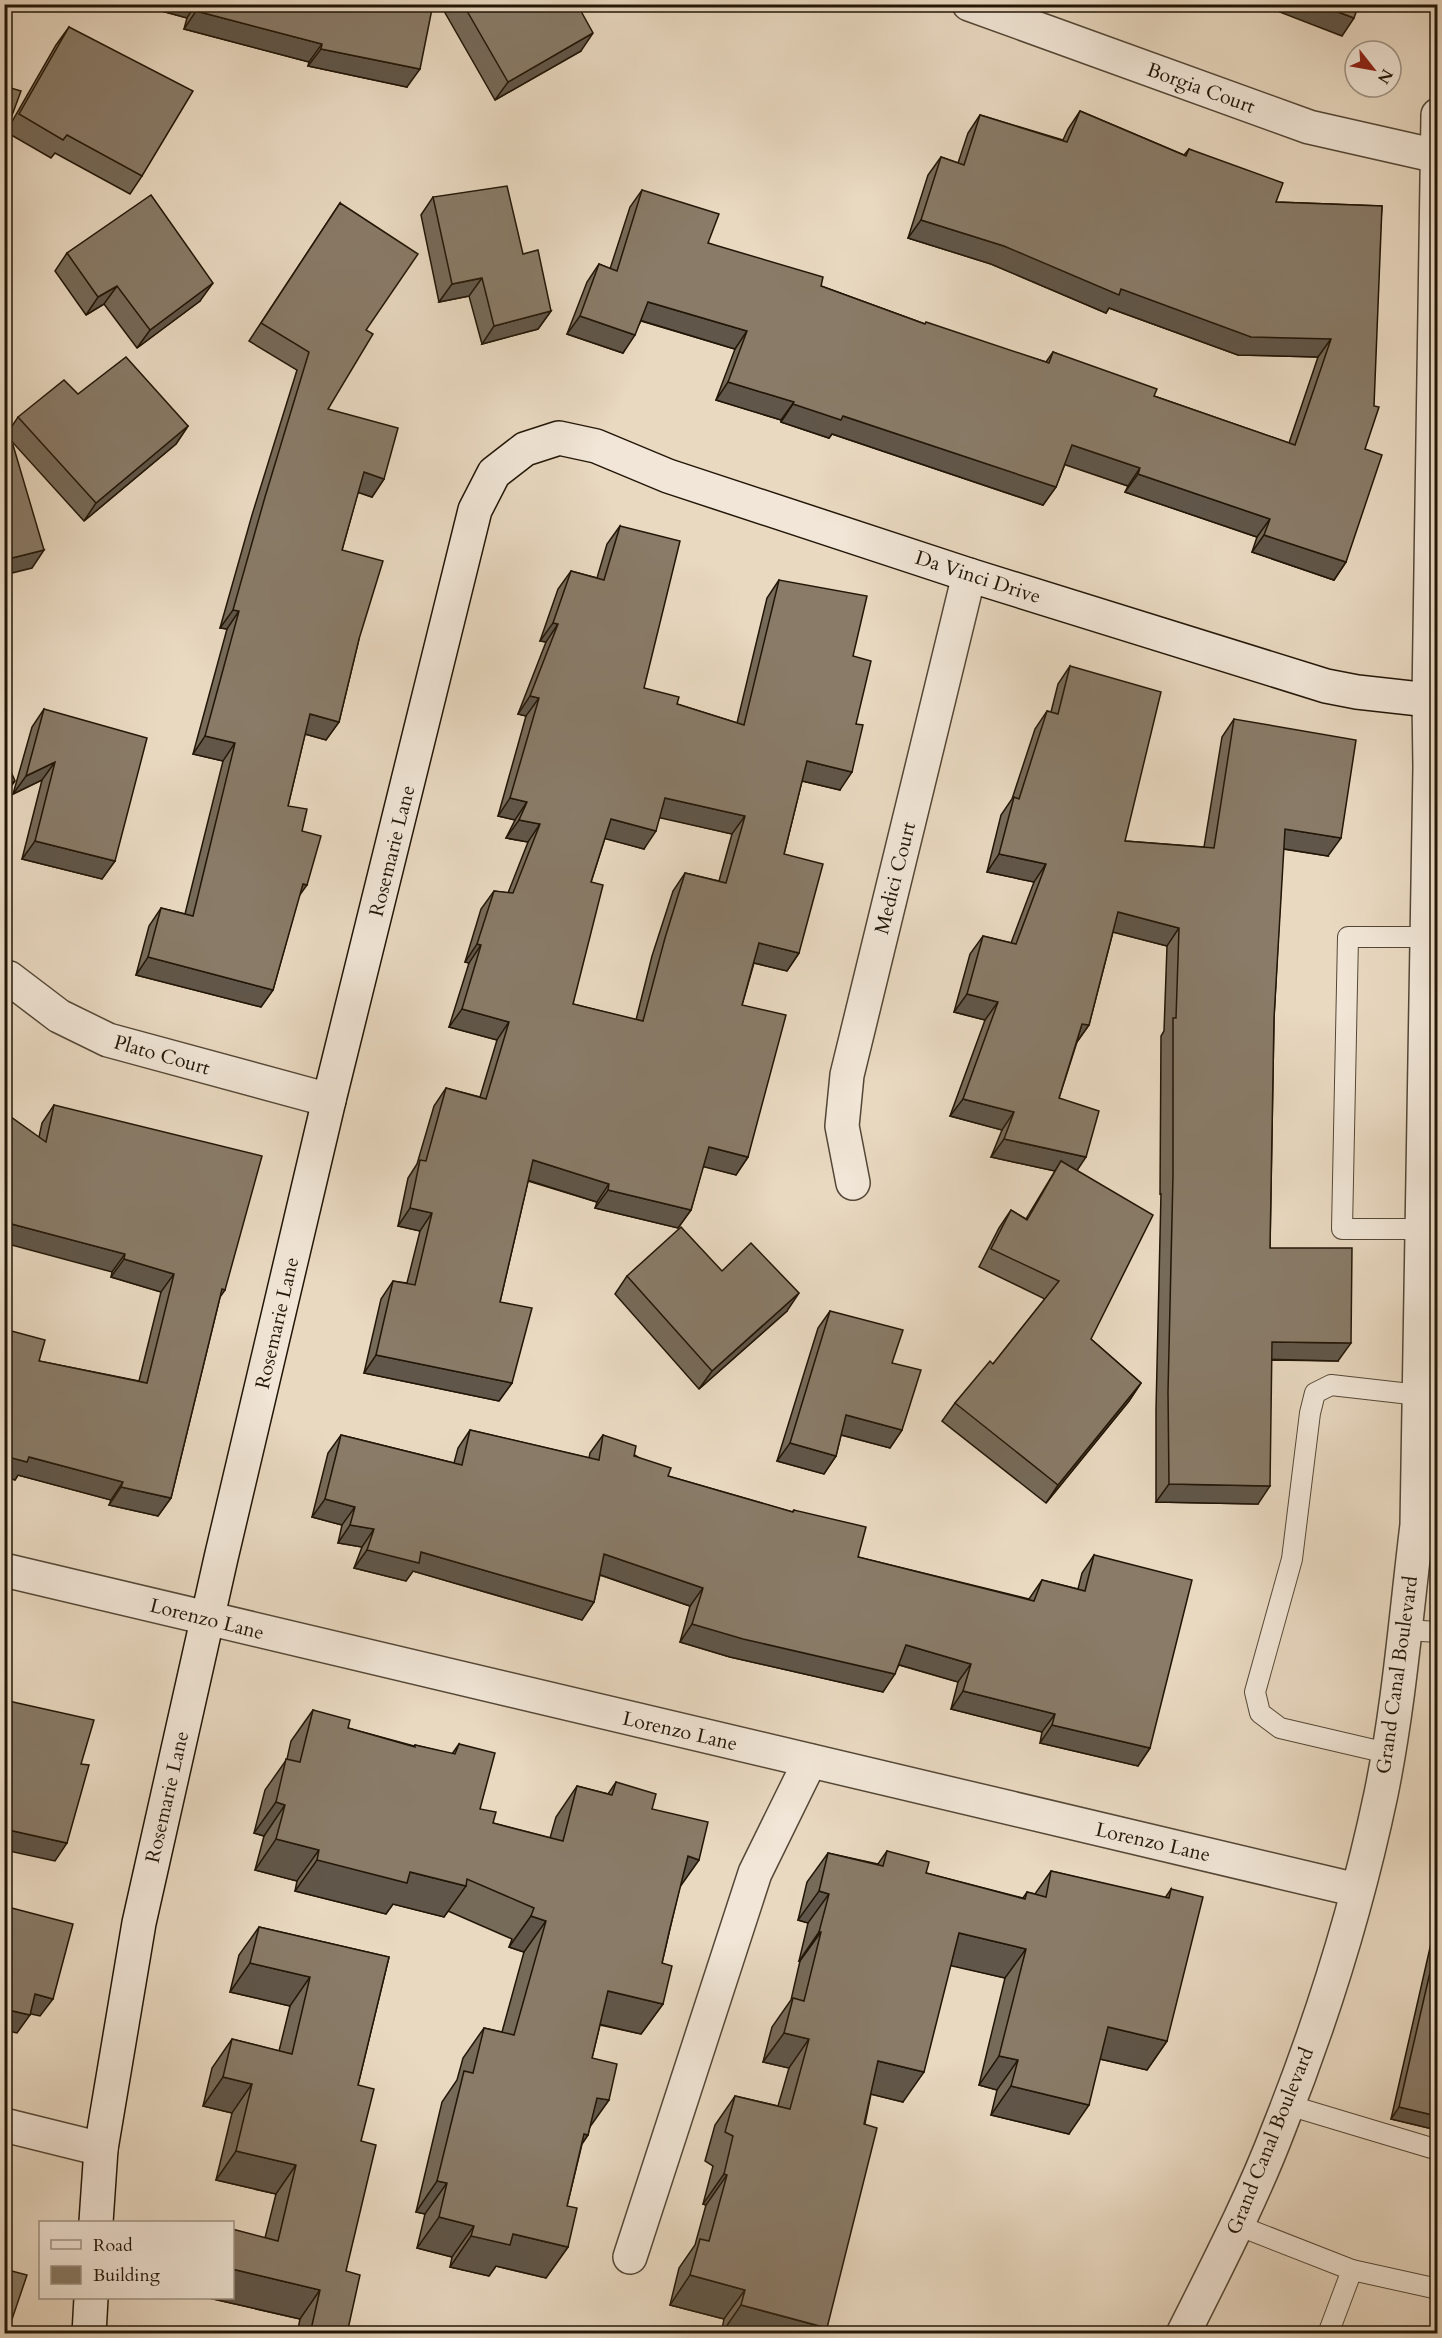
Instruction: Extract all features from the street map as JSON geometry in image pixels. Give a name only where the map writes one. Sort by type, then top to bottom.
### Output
[{"type":"street","name":"Borgia Court","points":[[969,4],[1309,127],[1437,156]]},
{"type":"street","name":"Grand Canal Boulevard","points":[[1183,2334],[1237,2225],[1288,2105],[1334,1976],[1381,1794],[1387,1753],[1422,1631],[1426,1544],[1417,1525],[1422,1229],[1431,1119],[1427,938],[1433,700],[1437,115]]},
{"type":"street","name":"Da Vinci Drive","points":[[525,449],[559,438],[596,446],[668,476],[969,575],[1326,686],[1357,692],[1433,700]]},
{"type":"street","name":"Rosemarie Lane","points":[[96,2221],[101,2150],[139,1923],[207,1619],[329,1101],[476,510],[494,473],[525,449]]},
{"type":"street","name":"Medici Court","points":[[853,1183],[842,1125],[847,1075],[969,575]]},
{"type":"street","name":"Plato Court","points":[[9,978],[59,1016],[108,1040],[329,1101]]},
{"type":"street","name":"Lorenzo Lane","points":[[4,1570],[1357,1890]]},
{"type":"street","points":[[630,2257],[755,1873],[810,1761]]},
{"type":"street","points":[[4,2125],[101,2150]]},
{"type":"street","points":[[89,2334],[91,2299]]},
{"type":"lane","points":[[1422,1229],[1342,1229],[1348,937],[1427,938]]},
{"type":"lane","points":[[1387,1753],[1281,1728],[1260,1713],[1255,1692],[1292,1559],[1310,1413],[1315,1393],[1331,1385],[1419,1395]]},
{"type":"lane","points":[[1288,2105],[1437,2150]]},
{"type":"lane","points":[[1237,2225],[1352,2270],[1437,2289]]},
{"type":"lane","points":[[1328,2334],[1352,2270]]},
{"type":"building","points":[[198,4],[433,4],[420,69],[321,49],[322,44],[196,11]]},
{"type":"building","points":[[463,4],[577,4],[593,33],[508,82]]},
{"type":"building","points":[[1317,4],[1359,4],[1354,18]]},
{"type":"building","points":[[69,27],[193,91],[142,176],[67,135],[63,140],[19,114]]},
{"type":"building","points":[[4,86],[21,91],[4,137]]},
{"type":"building","points":[[1080,111],[1186,156],[1189,149],[1283,183],[1276,202],[1382,206],[1374,406],[1379,407],[1365,449],[1382,455],[1346,562],[1264,535],[1270,519],[1138,474],[1140,468],[1072,445],[1056,487],[843,416],[841,420],[793,404],[794,402],[728,382],[747,331],[648,302],[635,335],[580,316],[599,264],[617,271],[642,190],[719,214],[708,243],[823,277],[821,286],[925,324],[926,322],[1049,363],[1053,352],[1157,389],[1154,396],[1295,445],[1331,339],[1251,337],[1121,289],[1119,295],[1004,246],[921,220],[941,157],[964,165],[980,115],[1067,142]]},
{"type":"building","points":[[507,186],[523,254],[538,250],[551,311],[494,326],[482,278],[452,284],[433,197]]},
{"type":"building","points":[[151,195],[213,283],[150,330],[117,286],[98,297],[67,253]]},
{"type":"building","points":[[340,203],[418,254],[366,330],[373,334],[328,409],[398,428],[384,479],[364,472],[342,550],[383,561],[359,639],[339,722],[310,714],[288,806],[307,809],[302,831],[321,836],[307,885],[303,884],[273,990],[148,957],[161,908],[193,916],[235,743],[205,736],[239,611],[233,610],[309,352],[261,323]]},
{"type":"building","points":[[126,357],[188,426],[96,503],[18,417],[64,380],[78,394]]},
{"type":"building","points":[[13,445],[44,550],[4,560],[4,448]]},
{"type":"building","points":[[620,526],[680,541],[644,688],[679,697],[677,704],[744,725],[779,580],[867,596],[853,656],[871,661],[856,724],[863,725],[852,772],[807,761],[784,854],[823,864],[799,953],[759,943],[742,1005],[786,1015],[748,1157],[709,1147],[691,1210],[608,1190],[609,1184],[533,1160],[500,1302],[532,1308],[512,1383],[376,1355],[393,1281],[415,1285],[432,1213],[410,1208],[420,1160],[426,1161],[446,1088],[486,1099],[509,1022],[462,1009],[481,945],[477,944],[494,891],[513,893],[540,824],[519,820],[527,802],[510,798],[539,698],[530,696],[558,624],[553,623],[571,571],[604,580]],"holes":[[[665,798],[745,816],[726,883],[685,873],[643,1021],[573,1004],[603,885],[591,882],[611,819],[656,831]]]},
{"type":"building","points":[[1070,666],[1161,692],[1125,841],[1214,848],[1234,719],[1356,740],[1341,838],[1285,829],[1274,1018],[1270,1248],[1352,1248],[1351,1343],[1272,1342],[1270,1486],[1169,1484],[1173,1018],[1176,1018],[1179,928],[1118,912],[1089,1025],[1082,1024],[1059,1098],[1099,1111],[1086,1157],[1004,1139],[1014,1112],[963,1099],[998,1002],[967,994],[983,936],[1016,944],[1046,864],[999,854],[1014,797],[1019,799],[1047,711],[1058,714]]},
{"type":"building","points":[[44,709],[147,738],[115,861],[35,841],[55,762],[26,776]]},
{"type":"building","points":[[4,756],[15,781],[4,787]]},
{"type":"building","points":[[54,1105],[262,1156],[225,1290],[222,1289],[171,1498],[121,1487],[123,1482],[29,1457],[27,1462],[4,1456],[4,1329],[45,1340],[39,1361],[147,1383],[174,1274],[124,1259],[125,1254],[4,1222],[4,1112],[46,1142]]},
{"type":"building","points":[[1061,1161],[1153,1215],[1091,1339],[1141,1383],[1058,1485],[955,1403],[990,1361],[993,1364],[1059,1281],[991,1249],[1011,1210],[1027,1220]]},
{"type":"building","points":[[681,1227],[722,1271],[751,1243],[799,1293],[712,1371],[627,1276]]},
{"type":"building","points":[[830,1311],[903,1330],[892,1363],[921,1370],[902,1430],[846,1415],[836,1456],[790,1443]]},
{"type":"building","points":[[470,1430],[599,1460],[603,1435],[636,1446],[634,1456],[671,1468],[668,1476],[793,1512],[794,1510],[866,1527],[858,1557],[1034,1601],[1042,1580],[1085,1591],[1094,1555],[1192,1580],[1150,1748],[1052,1725],[1055,1714],[963,1691],[971,1664],[906,1645],[895,1674],[743,1639],[692,1624],[703,1588],[604,1554],[594,1602],[421,1552],[419,1563],[367,1550],[374,1529],[350,1525],[355,1507],[325,1499],[341,1435],[462,1465]]},
{"type":"building","points":[[4,1700],[94,1720],[81,1764],[89,1765],[67,1843],[4,1829]]},
{"type":"building","points":[[313,1710],[350,1720],[348,1728],[415,1747],[415,1745],[455,1754],[459,1744],[495,1753],[480,1809],[496,1812],[493,1823],[563,1841],[577,1786],[612,1795],[616,1782],[656,1794],[652,1809],[708,1822],[699,1860],[688,1856],[670,1928],[662,1963],[672,1966],[663,2004],[608,1991],[592,2058],[617,2064],[609,2100],[597,2098],[588,2135],[584,2134],[567,2206],[577,2208],[568,2247],[513,2234],[510,2245],[471,2236],[474,2226],[439,2217],[447,2183],[437,2181],[464,2071],[473,2073],[484,2028],[514,2035],[546,1921],[531,1916],[534,1908],[467,1879],[466,1886],[410,1872],[407,1883],[317,1860],[319,1850],[276,1839],[285,1805],[276,1802],[286,1759],[300,1762]]},
{"type":"building","points":[[887,1851],[929,1862],[926,1873],[1025,1899],[1027,1892],[1046,1897],[1051,1871],[1169,1898],[1171,1889],[1203,1897],[1167,2041],[1108,2027],[1089,2105],[1011,2086],[1018,2060],[999,2056],[1026,1949],[959,1933],[924,2072],[878,2061],[864,2124],[877,2128],[827,2328],[741,2305],[745,2290],[690,2275],[700,2239],[709,2241],[727,2175],[724,2174],[733,2136],[725,2132],[735,2096],[790,2109],[809,2039],[784,2033],[793,1998],[804,2001],[821,1932],[819,1932],[829,1894],[819,1891],[828,1853],[883,1866]]},
{"type":"building","points":[[4,1906],[73,1924],[53,1999],[35,1994],[30,2015],[4,2009]]},
{"type":"building","points":[[259,1927],[389,1957],[358,2085],[374,2089],[361,2141],[376,2145],[346,2271],[360,2275],[348,2329],[367,2334],[310,2334],[320,2290],[234,2269],[234,2230],[278,2241],[296,2165],[236,2151],[252,2084],[223,2077],[232,2039],[292,2054],[310,1977],[250,1963]]},
{"type":"building","points":[[1437,1942],[1437,2116],[1399,2107]]},
{"type":"building","points":[[4,2269],[27,2275],[7,2334],[4,2334]]}]
